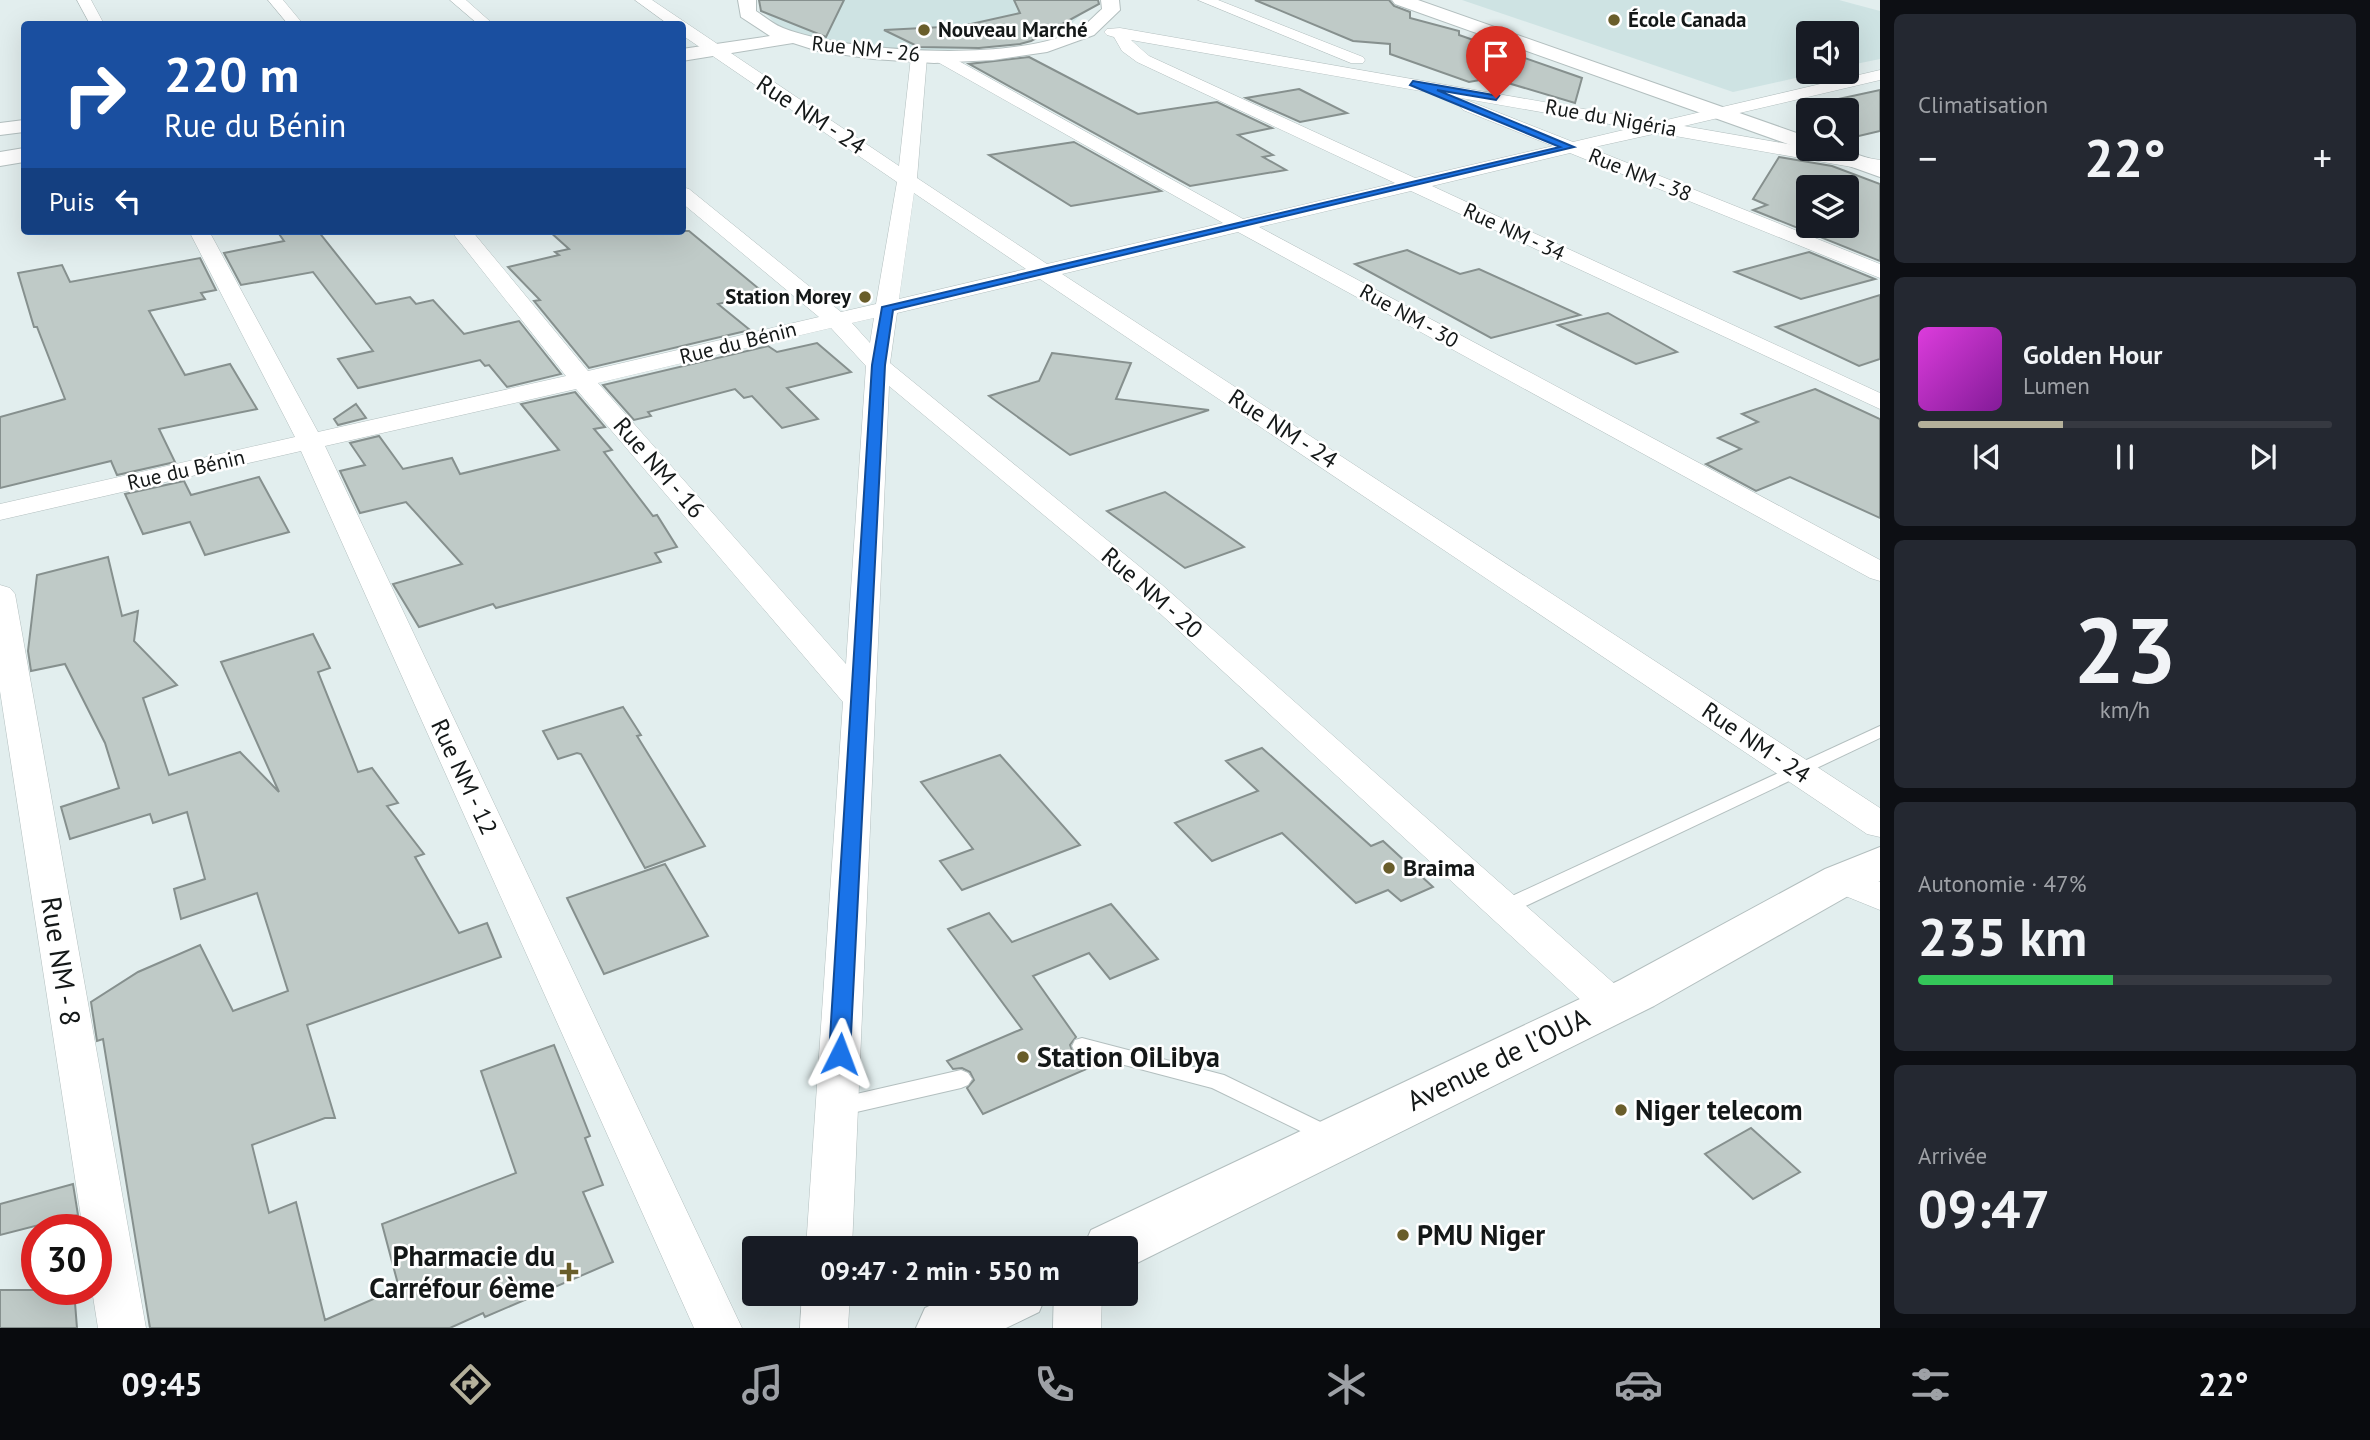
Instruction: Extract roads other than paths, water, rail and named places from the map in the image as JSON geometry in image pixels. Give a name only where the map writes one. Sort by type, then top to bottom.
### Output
[{"type":"main road","points":[[718,35],[754,22],[747,13],[747,0]]},
{"type":"main road","points":[[1093,29],[1108,16],[1111,10],[1110,0]]},
{"type":"main road","points":[[1401,0],[1796,141]]},
{"type":"main road","points":[[1432,0],[1796,125]]},
{"type":"main road","name":"Rue NM - 26","points":[[754,22],[788,39],[860,53],[930,57],[1031,48],[1093,29]]},
{"type":"main road","points":[[718,35],[788,39]]},
{"type":"main road","points":[[0,129],[21,126]]},
{"type":"main road","points":[[1859,153],[1880,155]]},
{"type":"main road","points":[[0,159],[21,156]]},
{"type":"main road","points":[[1859,157],[1880,168]]},
{"type":"main road","name":"Avenue de l'OUA","points":[[1136,1236],[1867,880]]},
{"type":"main road","points":[[946,1328],[991,1306]]},
{"type":"street","points":[[84,0],[95,21]]},
{"type":"street","points":[[275,0],[293,21]]},
{"type":"street","points":[[457,0],[482,21]]},
{"type":"street","name":"Rue NM - 24","points":[[642,0],[667,21]]},
{"type":"street","name":"Rue NM - 38","points":[[1205,0],[1880,272]]},
{"type":"street","name":"Rue du Nigéria","points":[[1093,29],[1661,127],[1796,145]]},
{"type":"street","name":"Rue NM - 34","points":[[1120,33],[1128,48],[1143,59],[1880,402]]},
{"type":"street","name":"Rue NM - 24","points":[[686,34],[718,35],[802,112],[907,178],[1043,271],[1880,825]]},
{"type":"street","points":[[830,1236],[878,365],[907,178],[930,57]]},
{"type":"street","name":"Rue NM - 30","points":[[930,57],[1880,572]]},
{"type":"street","name":"Rue du Bénin","points":[[0,512],[582,380],[1879,76]]},
{"type":"street","name":"Rue NM - 20","points":[[686,196],[836,320],[878,365],[1151,590],[1611,1004]]},
{"type":"street","name":"Rue NM - 12","points":[[201,235],[310,442],[718,1328]]},
{"type":"street","name":"Rue NM - 16","points":[[464,235],[582,380],[861,702]]},
{"type":"street","name":"Rue NM - 8","points":[[0,594],[122,1328]]},
{"type":"street","points":[[824,1328],[825,1306]]},
{"type":"street","points":[[1077,1328],[1078,1306]]},
{"type":"lane","points":[[1504,908],[1880,731]]},
{"type":"lane","points":[[1082,1046],[1217,1081],[1335,1139]]},
{"type":"lane","points":[[836,1108],[961,1079]]},
{"type":"place","name":"École Canada","points":[[1614,20]]},
{"type":"place","name":"Nouveau Marché","points":[[924,30]]},
{"type":"place","name":"Station Morey","points":[[865,297]]},
{"type":"place","name":"Braima","points":[[1389,868]]},
{"type":"place","name":"Station OiLibya","points":[[1023,1057]]},
{"type":"place","name":"Niger telecom","points":[[1621,1110]]},
{"type":"place","name":"PMU Niger","points":[[1403,1235]]},
{"type":"place","name":"Pharmacie du Carréfour 6ème","points":[[569,1272]]}]
